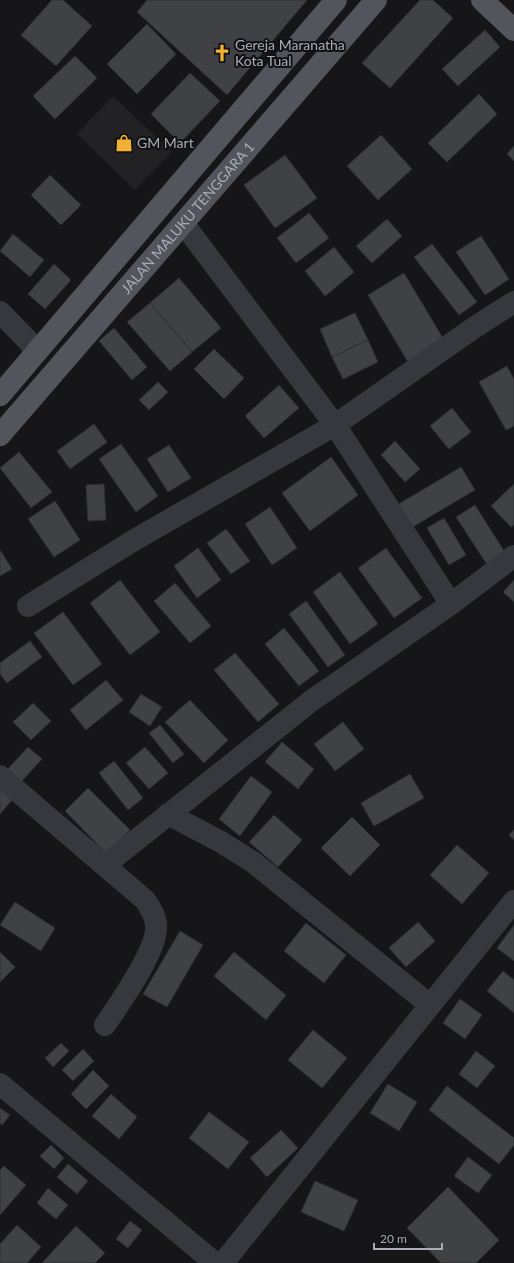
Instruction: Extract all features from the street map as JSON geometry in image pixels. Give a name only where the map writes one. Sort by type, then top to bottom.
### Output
[{"type":"main road","name":"JALAN MALUKU TENGGARA 1","points":[[0,395],[336,0]]},
{"type":"main road","name":"JALAN MALUKU TENGGARA 1","points":[[0,435],[376,0]]},
{"type":"main road","points":[[482,0],[514,30]]},
{"type":"street","points":[[183,224],[335,425],[450,604]]},
{"type":"street","points":[[28,606],[136,539],[335,425],[475,327],[514,302]]},
{"type":"street","points":[[0,312],[37,350]]},
{"type":"street","points":[[105,865],[311,702],[450,604],[514,556]]},
{"type":"street","points":[[0,776],[145,900],[153,913],[157,928],[150,951],[105,1025]]},
{"type":"street","points":[[168,814],[253,862],[430,1005]]},
{"type":"street","points":[[224,1263],[514,901]]},
{"type":"street","points":[[0,1084],[215,1263]]},
{"type":"shaded area","name":"GM Mart","points":[[113,96],[172,152],[135,190],[77,134]]},
{"type":"building","points":[[52,0],[63,0],[92,26],[56,66],[21,35]]},
{"type":"building","name":"Gereja Maranatha Kota Tual","points":[[147,0],[307,0],[227,95],[137,12]]},
{"type":"building","points":[[420,0],[433,0],[453,18],[390,88],[362,63]]},
{"type":"building","points":[[147,24],[176,54],[137,94],[107,64]]},
{"type":"building","points":[[485,30],[500,47],[458,86],[442,69]]},
{"type":"building","points":[[75,56],[97,78],[55,119],[33,96]]},
{"type":"building","points":[[190,73],[220,101],[180,143],[151,114]]},
{"type":"building","points":[[479,94],[497,114],[447,162],[428,143]]},
{"type":"building","points":[[381,135],[412,169],[378,200],[347,166]]},
{"type":"building","points":[[514,146],[514,161],[507,154]]},
{"type":"building","points":[[285,155],[317,198],[275,228],[244,185]]},
{"type":"building","points":[[50,175],[81,205],[61,225],[31,195]]},
{"type":"building","points":[[309,213],[329,238],[296,263],[277,238]]},
{"type":"building","points":[[387,219],[402,236],[372,263],[356,246]]},
{"type":"building","points":[[13,234],[44,260],[30,277],[0,251]]},
{"type":"building","points":[[481,236],[509,279],[485,295],[456,252]]},
{"type":"building","points":[[432,244],[477,302],[459,315],[414,257]]},
{"type":"building","points":[[334,247],[354,272],[325,296],[305,271]]},
{"type":"building","points":[[54,264],[71,280],[45,309],[28,294]]},
{"type":"building","points":[[404,273],[444,340],[408,362],[368,295]]},
{"type":"building","points":[[179,278],[221,328],[192,352],[150,303]]},
{"type":"building","points":[[150,303],[192,352],[170,371],[127,322]]},
{"type":"building","points":[[355,313],[368,340],[332,357],[320,329]]},
{"type":"building","points":[[114,328],[147,367],[132,380],[99,341]]},
{"type":"building","points":[[368,340],[378,362],[343,379],[332,357]]},
{"type":"building","points":[[214,349],[244,378],[224,399],[194,369]]},
{"type":"building","points":[[507,366],[514,379],[514,426],[506,430],[479,382]]},
{"type":"building","points":[[158,382],[168,392],[149,410],[139,400]]},
{"type":"building","points":[[279,385],[299,408],[264,438],[245,416]]},
{"type":"building","points":[[452,408],[471,432],[449,449],[430,426]]},
{"type":"building","points":[[94,424],[107,442],[70,469],[57,451]]},
{"type":"building","points":[[395,441],[420,469],[405,482],[381,455]]},
{"type":"building","points":[[121,444],[158,496],[136,512],[99,459]]},
{"type":"building","points":[[169,445],[191,478],[168,492],[147,459]]},
{"type":"building","points":[[19,452],[52,492],[31,508],[0,468]]},
{"type":"building","points":[[331,457],[358,495],[310,531],[282,493]]},
{"type":"building","points":[[461,467],[475,490],[411,528],[397,505]]},
{"type":"building","points":[[104,484],[106,520],[88,521],[86,485]]},
{"type":"building","points":[[514,484],[514,525],[511,527],[491,506]]},
{"type":"building","points":[[55,501],[80,540],[54,557],[28,519]]},
{"type":"building","points":[[475,505],[506,554],[488,566],[456,517]]},
{"type":"building","points":[[270,507],[297,548],[272,565],[245,524]]},
{"type":"building","points":[[444,518],[466,555],[449,565],[427,528]]},
{"type":"building","points":[[226,529],[250,561],[231,574],[207,543]]},
{"type":"building","points":[[198,548],[221,580],[197,598],[174,566]]},
{"type":"building","points":[[386,548],[422,598],[394,618],[358,568]]},
{"type":"building","points":[[0,550],[12,569],[0,576]]},
{"type":"building","points":[[340,572],[378,624],[350,644],[313,592]]},
{"type":"building","points":[[120,580],[160,632],[130,655],[90,603]]},
{"type":"building","points":[[514,580],[514,602],[503,592]]},
{"type":"building","points":[[175,583],[211,626],[190,643],[154,601]]},
{"type":"building","points":[[306,601],[345,655],[328,667],[289,614]]},
{"type":"building","points":[[63,612],[102,664],[73,685],[34,633]]},
{"type":"building","points":[[284,628],[319,671],[299,686],[265,644]]},
{"type":"building","points":[[30,641],[42,657],[7,683],[0,674],[0,663]]},
{"type":"building","points":[[235,653],[279,704],[258,722],[214,670]]},
{"type":"building","points":[[106,680],[123,700],[86,730],[70,710]]},
{"type":"building","points":[[141,694],[162,707],[150,726],[129,712]]},
{"type":"building","points":[[190,700],[228,740],[204,763],[165,722]]},
{"type":"building","points":[[33,703],[51,721],[31,740],[13,722]]},
{"type":"building","points":[[343,722],[364,749],[335,771],[314,744]]},
{"type":"building","points":[[160,725],[184,754],[173,763],[149,733]]},
{"type":"building","points":[[282,742],[314,769],[298,789],[265,762]]},
{"type":"building","points":[[28,747],[42,759],[21,782],[7,770]]},
{"type":"building","points":[[145,747],[168,773],[149,789],[126,763]]},
{"type":"building","points":[[114,761],[143,798],[128,810],[99,773]]},
{"type":"building","points":[[410,774],[424,798],[374,826],[361,803]]},
{"type":"building","points":[[251,776],[272,792],[240,836],[219,819]]},
{"type":"building","points":[[88,788],[130,830],[106,853],[65,811]]},
{"type":"building","points":[[0,789],[12,800],[0,814]]},
{"type":"building","points":[[274,815],[302,840],[278,867],[249,842]]},
{"type":"building","points":[[352,817],[380,845],[350,876],[321,848]]},
{"type":"building","points":[[514,830],[514,840],[509,835]]},
{"type":"building","points":[[457,845],[489,873],[462,904],[430,875]]},
{"type":"building","points":[[15,902],[55,928],[41,951],[0,925]]},
{"type":"building","points":[[418,922],[435,941],[406,967],[389,948]]},
{"type":"building","points":[[306,923],[346,955],[324,983],[284,951]]},
{"type":"building","points":[[514,925],[514,961],[497,948]]},
{"type":"building","points":[[180,931],[203,945],[167,1007],[143,994]]},
{"type":"building","points":[[0,952],[15,967],[0,982]]},
{"type":"building","points":[[234,952],[286,995],[266,1020],[214,976]]},
{"type":"building","points":[[503,971],[514,980],[514,1013],[487,991]]},
{"type":"building","points":[[460,999],[482,1015],[465,1039],[443,1023]]},
{"type":"building","points":[[313,1030],[347,1058],[322,1088],[288,1060]]},
{"type":"building","points":[[61,1043],[69,1051],[53,1067],[45,1058]]},
{"type":"building","points":[[83,1049],[94,1061],[73,1081],[62,1070]]},
{"type":"building","points":[[476,1051],[495,1066],[477,1088],[459,1074]]},
{"type":"building","points":[[93,1070],[109,1086],[86,1109],[71,1094]]},
{"type":"building","points":[[388,1084],[417,1102],[399,1131],[370,1113]]},
{"type":"building","points":[[447,1086],[514,1138],[514,1145],[499,1164],[429,1110]]},
{"type":"building","points":[[111,1094],[137,1117],[119,1139],[92,1116]]},
{"type":"building","points":[[0,1108],[10,1115],[2,1125],[0,1123]]},
{"type":"building","points":[[209,1112],[249,1142],[228,1169],[189,1138]]},
{"type":"building","points":[[281,1130],[298,1148],[267,1177],[250,1158]]},
{"type":"building","points":[[51,1145],[64,1158],[54,1169],[40,1156]]},
{"type":"building","points":[[468,1157],[492,1175],[478,1193],[454,1176]]},
{"type":"building","points":[[68,1164],[88,1181],[77,1194],[57,1177]]},
{"type":"building","points":[[4,1166],[26,1185],[0,1215],[0,1170]]},
{"type":"building","points":[[315,1181],[358,1200],[344,1231],[301,1212]]},
{"type":"building","points":[[448,1187],[499,1240],[476,1263],[441,1263],[407,1228]]},
{"type":"building","points":[[48,1188],[68,1205],[56,1219],[37,1203]]},
{"type":"building","points":[[130,1221],[142,1230],[128,1248],[116,1239]]},
{"type":"building","points":[[17,1225],[41,1247],[27,1263],[0,1263],[0,1244]]},
{"type":"building","points":[[76,1226],[105,1253],[95,1263],[42,1263]]},
{"type":"place","name":"Gereja Maranatha Kota Tual","points":[[222,53]]},
{"type":"place","name":"GM Mart","points":[[124,143]]}]
